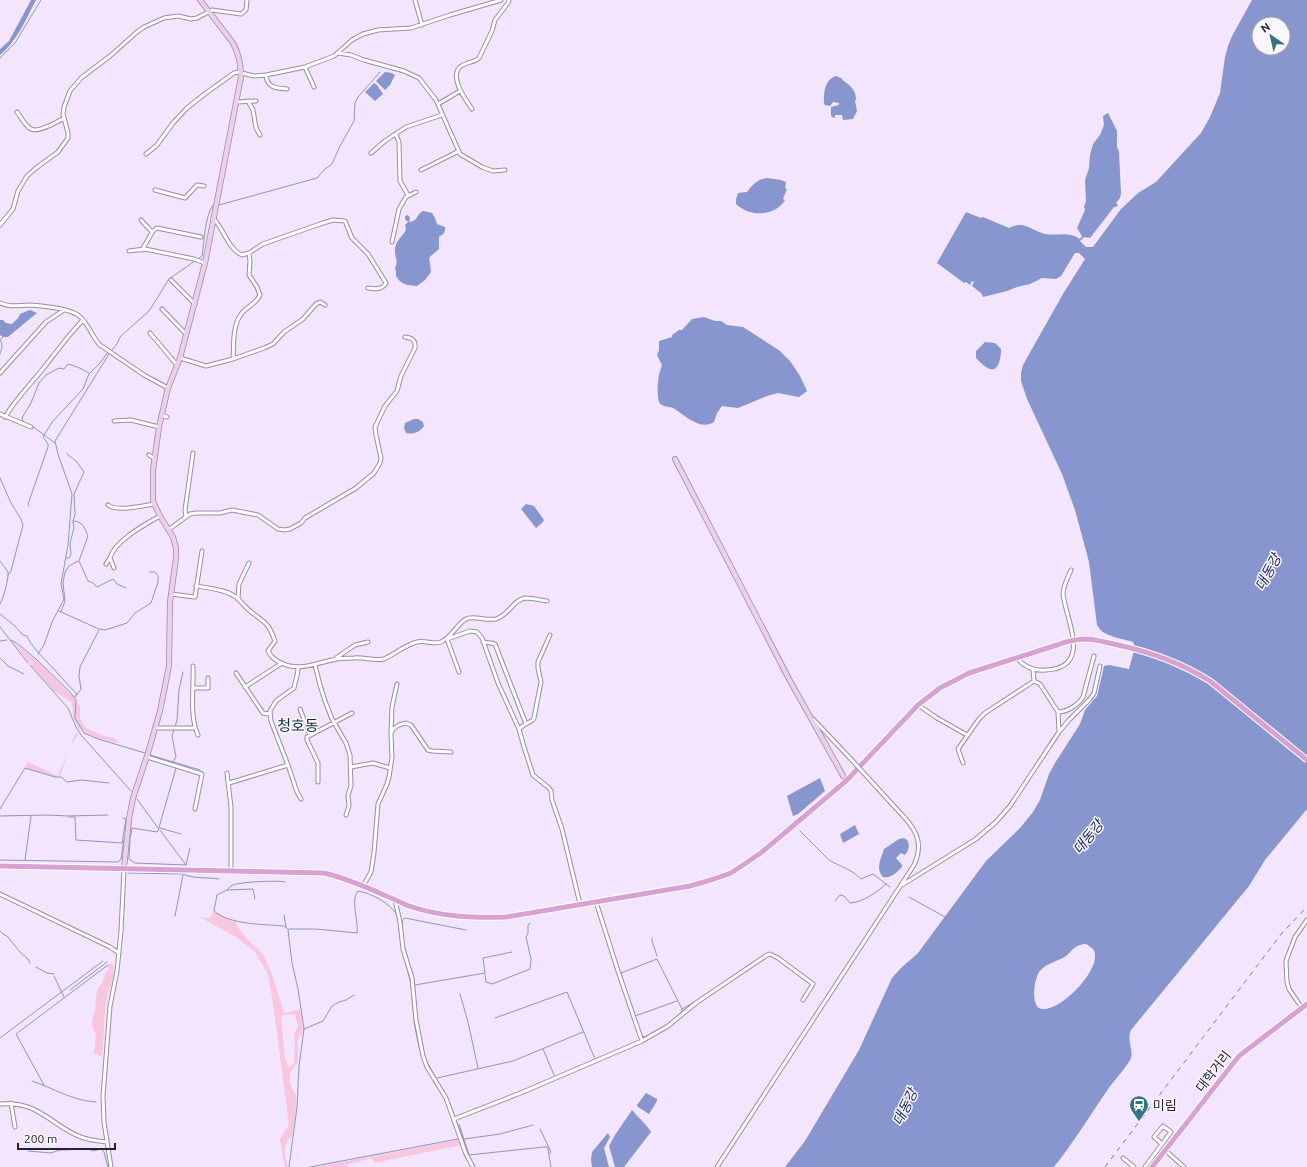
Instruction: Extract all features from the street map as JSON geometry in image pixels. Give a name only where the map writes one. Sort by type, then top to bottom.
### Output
[{"type":"main road","points":[[0,866],[324,873],[364,886],[408,906],[449,916],[483,918],[506,917],[690,886],[731,873],[762,852],[846,781],[918,705],[928,696],[951,681],[969,673],[1069,641],[1088,639],[1139,650],[1177,663],[1194,671],[1210,681],[1307,760]]},
{"type":"main road","name":"대학거리","points":[[1152,1167],[1239,1056],[1307,1004]]},
{"type":"street","points":[[111,1167],[104,1122],[103,1096],[110,1006],[119,953],[127,834],[132,805],[155,728],[169,666],[171,594],[176,558],[175,542],[154,504],[153,480],[155,459],[161,415],[168,388],[180,358],[205,263],[237,102],[241,73],[240,60],[235,46],[200,0]]},
{"type":"street","points":[[0,225],[13,209],[18,191],[27,176],[58,152],[68,138],[64,118],[64,107],[66,98],[81,78],[144,27],[164,18],[178,16],[191,19],[197,18],[212,10],[241,14],[246,10],[247,0]]},
{"type":"street","points":[[415,0],[422,25]]},
{"type":"street","points":[[146,154],[157,145],[173,123],[187,108],[206,92],[234,73],[238,72],[254,76],[266,75],[305,67],[334,56],[352,40],[363,34],[378,30],[410,28],[501,0]]},
{"type":"street","points":[[472,109],[460,91],[457,77],[459,68],[479,58],[492,31],[495,20],[509,0]]},
{"type":"street","points":[[338,53],[351,55],[412,74],[419,78],[438,104],[460,154],[492,171],[505,170]]},
{"type":"street","points":[[305,67],[314,87]]},
{"type":"street","points":[[266,75],[268,83],[272,87],[287,89]]},
{"type":"street","points":[[438,104],[460,91]]},
{"type":"street","points":[[248,101],[253,110],[256,128],[260,136]]},
{"type":"street","points":[[237,102],[256,101]]},
{"type":"street","points":[[17,112],[29,128],[33,130],[37,130],[64,118]]},
{"type":"street","points":[[371,152],[385,141],[411,125],[442,115]]},
{"type":"street","points":[[396,135],[399,142],[400,181],[408,195]]},
{"type":"street","points":[[421,170],[459,151]]},
{"type":"street","points":[[155,190],[185,198],[197,185],[204,186]]},
{"type":"street","points":[[392,242],[399,209],[408,195],[416,192]]},
{"type":"street","points":[[213,218],[218,223],[235,251],[242,255],[249,253],[263,244],[320,224],[333,220],[345,221],[352,238],[368,254],[386,283],[385,286],[377,289],[368,288]]},
{"type":"street","points":[[141,220],[152,232]]},
{"type":"street","points":[[142,250],[152,232],[158,228],[201,237]]},
{"type":"street","points":[[129,251],[145,249],[194,259],[205,263]]},
{"type":"street","points":[[233,359],[237,322],[241,314],[256,301],[260,295],[257,287],[248,275],[250,261],[249,253]]},
{"type":"street","points":[[380,272],[384,270]]},
{"type":"street","points":[[171,280],[195,304]]},
{"type":"street","points":[[180,358],[206,366],[233,359],[273,344],[288,329],[303,319],[316,304],[320,302],[325,305]]},
{"type":"street","points":[[0,303],[13,307],[31,305],[72,311],[83,320],[100,345],[144,375],[168,388]]},
{"type":"street","points":[[162,309],[186,334]]},
{"type":"street","points":[[0,373],[46,322],[64,310]]},
{"type":"street","points":[[5,417],[27,386],[83,320]]},
{"type":"street","points":[[150,333],[177,365]]},
{"type":"street","points":[[168,530],[186,517],[196,513],[220,513],[232,510],[258,515],[278,529],[286,530],[296,526],[305,518],[336,501],[364,482],[374,473],[380,463],[381,458],[375,427],[385,406],[397,391],[401,376],[415,348],[414,340],[405,337]]},
{"type":"street","points":[[0,414],[32,427]]},
{"type":"street","points":[[161,415],[167,417]]},
{"type":"street","points":[[114,421],[134,420],[159,427]]},
{"type":"street","points":[[186,517],[185,510],[193,453]]},
{"type":"street","points":[[149,455],[155,459]]},
{"type":"street","points":[[675,459],[789,679],[846,781]]},
{"type":"street","points":[[108,505],[113,508],[120,508],[154,504]]},
{"type":"street","points":[[106,564],[116,548],[130,534],[160,516]]},
{"type":"street","points":[[171,594],[195,597],[202,551]]},
{"type":"street","points":[[110,558],[114,568]]},
{"type":"street","points":[[238,598],[239,584],[249,563]]},
{"type":"street","points":[[1017,658],[1022,664],[1033,670],[1050,670],[1060,668],[1066,664],[1074,650],[1073,637],[1063,592],[1071,570]]},
{"type":"street","points":[[196,586],[221,590],[238,598],[250,611],[271,629],[275,641],[268,651],[270,656],[282,663],[298,668],[315,665],[334,659],[362,657],[379,660],[392,656],[417,642],[425,641],[438,643],[447,638],[470,631],[479,634],[498,683],[519,730],[533,775],[549,788],[562,829],[580,904]]},
{"type":"street","points":[[447,638],[459,625],[469,618],[489,620],[498,618],[508,612],[518,601],[525,598],[547,601]]},
{"type":"street","points":[[519,730],[534,718],[541,682],[538,662],[550,635]]},
{"type":"street","points":[[447,638],[459,672]]},
{"type":"street","points":[[334,659],[355,645],[368,642]]},
{"type":"street","points":[[483,642],[491,642],[495,644],[526,724]]},
{"type":"street","points":[[1058,712],[1070,708],[1080,702],[1083,698],[1094,656]]},
{"type":"street","points":[[245,687],[282,663]]},
{"type":"street","points":[[315,665],[321,691],[348,749],[351,767],[351,786],[348,800],[349,806],[346,815]]},
{"type":"street","points":[[193,666],[193,711],[195,728],[198,735]]},
{"type":"street","points":[[900,886],[976,839],[996,822],[1010,806],[1059,732],[1090,699],[1094,693],[1100,666]]},
{"type":"street","points":[[298,668],[298,675],[294,682],[294,688],[276,701],[269,714],[297,792],[301,799]]},
{"type":"street","points":[[1033,670],[1034,681]]},
{"type":"street","points":[[236,673],[263,713],[269,714]]},
{"type":"street","points":[[194,688],[208,688],[208,678]]},
{"type":"street","points":[[1034,681],[1040,684],[1058,712],[1059,732]]},
{"type":"street","points":[[963,763],[958,749],[984,713],[1034,681]]},
{"type":"street","points":[[364,886],[371,872],[378,804],[387,784],[390,768],[392,752],[392,707],[397,684]]},
{"type":"street","points":[[918,705],[936,718],[967,735]]},
{"type":"street","points":[[300,709],[310,735]]},
{"type":"street","points":[[318,782],[318,763],[307,737],[352,713]]},
{"type":"street","points":[[717,1167],[914,865],[919,851],[918,837],[904,817],[810,716]]},
{"type":"street","points":[[391,734],[393,729],[406,723],[411,725],[421,742],[428,750],[451,752]]},
{"type":"street","points":[[155,728],[195,728]]},
{"type":"street","points":[[147,757],[202,774],[194,809]]},
{"type":"street","points":[[351,767],[373,763],[390,768]]},
{"type":"street","points":[[229,783],[288,765]]},
{"type":"street","points":[[227,773],[231,807],[231,871]]},
{"type":"street","points":[[0,894],[110,947],[119,953]]},
{"type":"street","points":[[395,900],[400,922],[403,948],[412,978],[416,1020],[423,1056],[427,1067],[446,1098],[466,1154],[473,1167]]},
{"type":"street","points":[[596,901],[642,1041]]},
{"type":"street","points":[[1302,1008],[1289,989],[1287,982],[1286,961],[1295,937],[1307,920]]},
{"type":"street","points":[[454,1119],[523,1092],[642,1041],[668,1026],[696,1003],[767,955],[770,954],[778,958],[813,984],[803,1000]]},
{"type":"street","points":[[11,1103],[15,1127]]},
{"type":"street","points":[[0,1104],[19,1104],[34,1109],[75,1134],[84,1138],[107,1142]]},
{"type":"street","points":[[1145,1167],[1171,1132],[1163,1126],[1154,1137],[1162,1144]]},
{"type":"street","points":[[1165,1150],[1184,1167]]},
{"type":"street","points":[[1123,1158],[1134,1167]]},
{"type":"shaded area","points":[[12,641],[36,660],[70,693],[76,701],[75,718],[81,729],[80,731],[73,717],[72,703],[53,690],[30,664],[32,662],[30,660],[29,662]]},
{"type":"shaded area","points":[[77,702],[80,707],[80,719],[86,728],[104,736],[114,738],[119,743],[93,736],[80,727],[76,720],[75,712]]},
{"type":"shaded area","points":[[76,732],[78,735],[71,745]]},
{"type":"shaded area","points":[[69,750],[60,776],[55,777],[25,768],[28,762],[58,776]]},
{"type":"shaded area","points":[[214,911],[232,921],[236,921],[237,926],[248,940],[263,954],[272,974],[284,1013],[300,1009],[303,1030],[302,1035],[298,1038],[298,1061],[290,1073],[290,1084],[296,1095],[296,1106],[292,1138],[291,1136],[285,1149],[287,1164],[289,1164],[288,1167],[285,1167],[280,1139],[289,1125],[268,974],[255,952],[236,937],[200,917],[210,918]],"holes":[[[295,1014],[298,1026],[294,1034],[294,1063],[289,1068],[285,1058],[281,1017],[283,1015]]]},
{"type":"shaded area","points":[[112,963],[113,974],[106,1001],[102,1056],[94,1054],[96,1035],[92,1026],[92,1019],[95,1013],[98,988],[103,982],[106,971],[109,970],[107,966]]},
{"type":"shaded area","points":[[458,1140],[461,1145],[374,1163],[372,1158],[348,1164],[348,1167],[316,1167]]},
{"type":"water","points":[[31,0],[36,0],[21,29],[0,55],[0,49],[9,41]]},
{"type":"water","name":"대동강","points":[[1252,0],[1307,0],[1307,809],[1265,860],[1249,886],[1131,1030],[1129,1038],[1132,1053],[1130,1060],[1054,1167],[785,1167],[805,1141],[859,1050],[892,978],[918,953],[986,861],[1020,828],[1033,812],[1040,800],[1049,774],[1055,763],[1080,724],[1085,710],[1097,696],[1104,666],[1109,665],[1129,669],[1135,647],[1133,642],[1108,635],[1097,625],[1089,562],[1075,510],[1062,474],[1027,399],[1021,381],[1023,365],[1063,294],[1085,259],[1079,253],[1075,253],[1061,276],[1056,279],[1042,278],[1030,284],[983,297],[981,293],[972,286],[974,282],[972,281],[970,285],[966,282],[964,283],[937,263],[966,212],[981,218],[983,217],[1009,228],[1021,225],[1045,234],[1068,234],[1080,239],[1082,236],[1077,228],[1085,210],[1085,180],[1089,168],[1090,155],[1093,144],[1100,135],[1104,125],[1103,116],[1108,113],[1117,131],[1121,193],[1120,198],[1116,203],[1118,205],[1114,207],[1090,238],[1084,237],[1080,241],[1086,247],[1093,247],[1121,209],[1138,193],[1156,182],[1201,133],[1210,117],[1220,93],[1228,46]],"holes":[[[1082,944],[1086,944],[1091,947],[1095,953],[1094,963],[1084,981],[1068,998],[1059,1004],[1050,1008],[1042,1009],[1038,1007],[1034,999],[1034,993],[1039,972],[1048,965],[1066,956]]]},
{"type":"water","points":[[385,72],[395,75],[390,85],[385,90],[376,81]]},
{"type":"water","points":[[836,76],[841,78],[851,87],[854,92],[857,111],[853,119],[843,120],[842,115],[835,115],[835,118],[832,117],[831,107],[839,105],[839,103],[833,102],[830,106],[825,105],[824,103],[827,84],[829,80]]},
{"type":"water","points":[[374,83],[383,94],[375,101],[365,92]]},
{"type":"water","points":[[767,178],[786,182],[785,188],[787,189],[783,199],[785,200],[781,206],[769,212],[755,213],[741,208],[736,204],[738,193],[747,192],[756,183]]},
{"type":"water","points":[[423,211],[432,213],[437,224],[445,227],[445,231],[439,237],[439,249],[429,258],[431,272],[425,280],[417,286],[407,285],[402,283],[396,276],[396,246],[406,230],[405,225],[408,222],[405,219],[405,216],[408,215],[410,218],[409,222],[416,219]]},
{"type":"water","points":[[30,310],[37,313],[8,337],[3,337],[0,335],[0,320],[12,324],[20,314]]},
{"type":"water","points":[[704,317],[715,321],[721,321],[727,325],[743,327],[780,351],[790,361],[800,376],[807,391],[799,397],[778,393],[738,408],[722,406],[717,413],[714,422],[703,425],[692,421],[673,408],[661,405],[659,402],[658,393],[659,373],[662,365],[657,355],[659,350],[659,341],[672,337],[672,335],[679,330],[682,330],[692,319]]},
{"type":"water","points":[[985,342],[995,343],[1001,349],[998,364],[994,369],[986,367],[976,358],[976,351]]},
{"type":"water","points":[[418,419],[423,422],[424,426],[420,430],[411,434],[406,433],[404,428],[405,423]]},
{"type":"water","points":[[526,504],[534,506],[544,520],[536,528],[521,509]]},
{"type":"water","points":[[820,778],[825,791],[798,814],[793,816],[787,796]]},
{"type":"water","points":[[855,825],[859,834],[843,843],[840,834]]},
{"type":"water","points":[[904,838],[908,842],[908,849],[905,855],[901,853],[896,858],[902,867],[891,876],[883,877],[879,867],[884,849],[899,839]]},
{"type":"water","points":[[646,1093],[657,1099],[649,1114],[637,1105]]},
{"type":"water","points":[[632,1110],[651,1132],[624,1167],[615,1167],[609,1146]]},
{"type":"water","points":[[608,1133],[610,1137],[604,1148],[609,1167],[592,1167],[592,1152]]},
{"type":"waterway","points":[[0,58],[15,43],[41,0]]},
{"type":"waterway","points":[[219,205],[317,178],[332,164],[354,121],[355,103],[358,97],[380,72]]},
{"type":"waterway","points":[[112,350],[121,336],[149,311],[169,279],[202,256],[208,215],[213,205]]},
{"type":"waterway","points":[[0,354],[2,347],[0,340],[3,337]]},
{"type":"waterway","points":[[29,506],[28,504],[48,447],[48,444],[43,437],[44,435],[53,421],[83,389],[89,374],[108,352]]},
{"type":"waterway","points":[[38,654],[44,645],[52,622],[64,599],[61,584],[68,545],[72,494],[55,441],[109,354]]},
{"type":"waterway","points":[[23,422],[22,418],[31,403],[39,383],[46,375],[59,368],[64,369],[68,364],[89,373]]},
{"type":"waterway","points":[[32,426],[55,443]]},
{"type":"waterway","points":[[66,558],[69,558],[71,555],[70,543],[74,528],[73,522],[75,514],[74,494],[84,472],[77,462],[67,454]]},
{"type":"waterway","points":[[0,478],[23,525],[11,571],[8,575]]},
{"type":"waterway","points":[[73,521],[79,522],[85,528],[88,536],[79,561],[88,581],[97,587],[113,579],[117,584],[126,588]]},
{"type":"waterway","points":[[0,561],[8,572],[6,589],[0,604]]},
{"type":"waterway","points":[[61,612],[65,601],[63,583],[65,572],[69,566],[78,561]]},
{"type":"waterway","points":[[59,611],[99,629],[105,630],[127,623],[135,613],[151,603],[158,582],[158,576],[155,572],[150,572]]},
{"type":"waterway","points":[[0,614],[15,626],[23,635],[27,636],[36,650],[76,693],[76,696]]},
{"type":"waterway","points":[[0,627],[28,663]]},
{"type":"waterway","points":[[75,697],[81,689],[79,676],[80,667],[99,630]]},
{"type":"waterway","points":[[0,641],[7,640]]},
{"type":"waterway","points":[[11,640],[36,659],[70,692],[76,700],[75,718],[84,733],[98,739],[145,753]]},
{"type":"waterway","points":[[0,658],[8,666],[24,674]]},
{"type":"waterway","points":[[30,665],[68,708],[81,735],[131,791]]},
{"type":"waterway","points":[[173,762],[176,757],[172,736],[177,720],[179,690],[183,672]]},
{"type":"waterway","points":[[150,755],[200,770]]},
{"type":"waterway","points":[[0,809],[25,768],[55,777],[61,777],[67,782],[81,780],[109,783]]},
{"type":"waterway","points":[[128,839],[130,839],[132,828],[158,831],[176,768]]},
{"type":"waterway","points":[[137,799],[158,828]]},
{"type":"waterway","points":[[0,816],[108,815]]},
{"type":"waterway","points":[[25,860],[31,816]]},
{"type":"waterway","points":[[69,817],[75,817],[76,840],[122,843],[126,819],[123,818]]},
{"type":"waterway","points":[[160,828],[181,834]]},
{"type":"waterway","points":[[160,830],[186,865]]},
{"type":"waterway","points":[[800,831],[829,860],[850,871],[861,879],[873,874],[890,887]]},
{"type":"waterway","points":[[0,860],[118,862],[121,859],[125,839]]},
{"type":"waterway","points":[[130,840],[129,859],[135,863],[186,865],[190,848]]},
{"type":"waterway","points":[[128,873],[183,874],[187,876],[219,879]]},
{"type":"waterway","points":[[175,916],[183,875]]},
{"type":"waterway","points":[[227,890],[231,886],[240,883],[266,881],[285,882]]},
{"type":"waterway","points":[[835,901],[840,895],[844,896],[850,903],[860,901],[886,884]]},
{"type":"waterway","points":[[255,899],[253,889],[227,890],[217,895],[214,911],[229,919],[257,924],[284,926],[288,929]]},
{"type":"waterway","points":[[289,1167],[297,1107],[299,1066],[304,1029],[298,989],[292,963],[288,930],[316,929],[357,933],[355,900],[358,891],[380,899],[390,906],[397,915]]},
{"type":"waterway","points":[[909,897],[945,917]]},
{"type":"waterway","points":[[284,915],[286,927]]},
{"type":"waterway","points":[[403,936],[402,921],[405,918],[466,930]]},
{"type":"waterway","points":[[485,974],[486,982],[492,984],[530,969],[531,959],[526,937],[528,933],[528,925],[530,923]]},
{"type":"waterway","points":[[399,929],[401,945],[411,984],[414,1019]]},
{"type":"waterway","points":[[0,931],[7,936],[30,963]]},
{"type":"waterway","points":[[652,938],[657,956]]},
{"type":"waterway","points":[[404,945],[414,980],[416,1004]]},
{"type":"waterway","points":[[415,985],[485,973],[483,958],[512,952]]},
{"type":"waterway","points":[[622,977],[621,973],[657,959],[682,1009]]},
{"type":"waterway","points":[[0,1038],[103,961]]},
{"type":"waterway","points":[[740,971],[755,961]]},
{"type":"waterway","points":[[70,990],[107,962]]},
{"type":"waterway","points":[[44,1085],[16,1034],[108,965]]},
{"type":"waterway","points":[[36,967],[47,973],[54,974]]},
{"type":"waterway","points":[[54,976],[64,997]]},
{"type":"waterway","points":[[495,1018],[567,992],[595,1059]]},
{"type":"waterway","points":[[460,994],[478,1068]]},
{"type":"waterway","points":[[304,1029],[323,1021],[332,1006],[354,995]]},
{"type":"waterway","points":[[635,1016],[677,1001]]},
{"type":"waterway","points":[[681,1013],[682,1009],[693,1003]]},
{"type":"waterway","points":[[414,1022],[422,1056],[437,1087]]},
{"type":"waterway","points":[[641,1035],[645,1037],[663,1027]]},
{"type":"waterway","points":[[437,1078],[513,1061],[583,1032]]},
{"type":"waterway","points":[[543,1049],[554,1075]]},
{"type":"waterway","points":[[427,1062],[446,1096]]},
{"type":"waterway","points":[[32,1081],[71,1097],[96,1102]]},
{"type":"waterway","points":[[448,1099],[469,1155],[547,1147],[551,1167]]},
{"type":"waterway","points":[[459,1124],[469,1155]]},
{"type":"waterway","points":[[464,1139],[500,1134],[533,1125]]},
{"type":"waterway","points":[[540,1129],[551,1152],[549,1154]]},
{"type":"waterway","points":[[310,1167],[458,1139]]},
{"type":"waterway","points":[[28,1151],[51,1153],[60,1150],[89,1149],[93,1151],[101,1149],[104,1152],[108,1167]]},
{"type":"railway","points":[[1105,1167],[1282,933],[1307,907]]},
{"type":"place","name":"미림","points":[[1139,1122]]},
{"type":"district","name":"청호동","points":[[298,725]]}]
